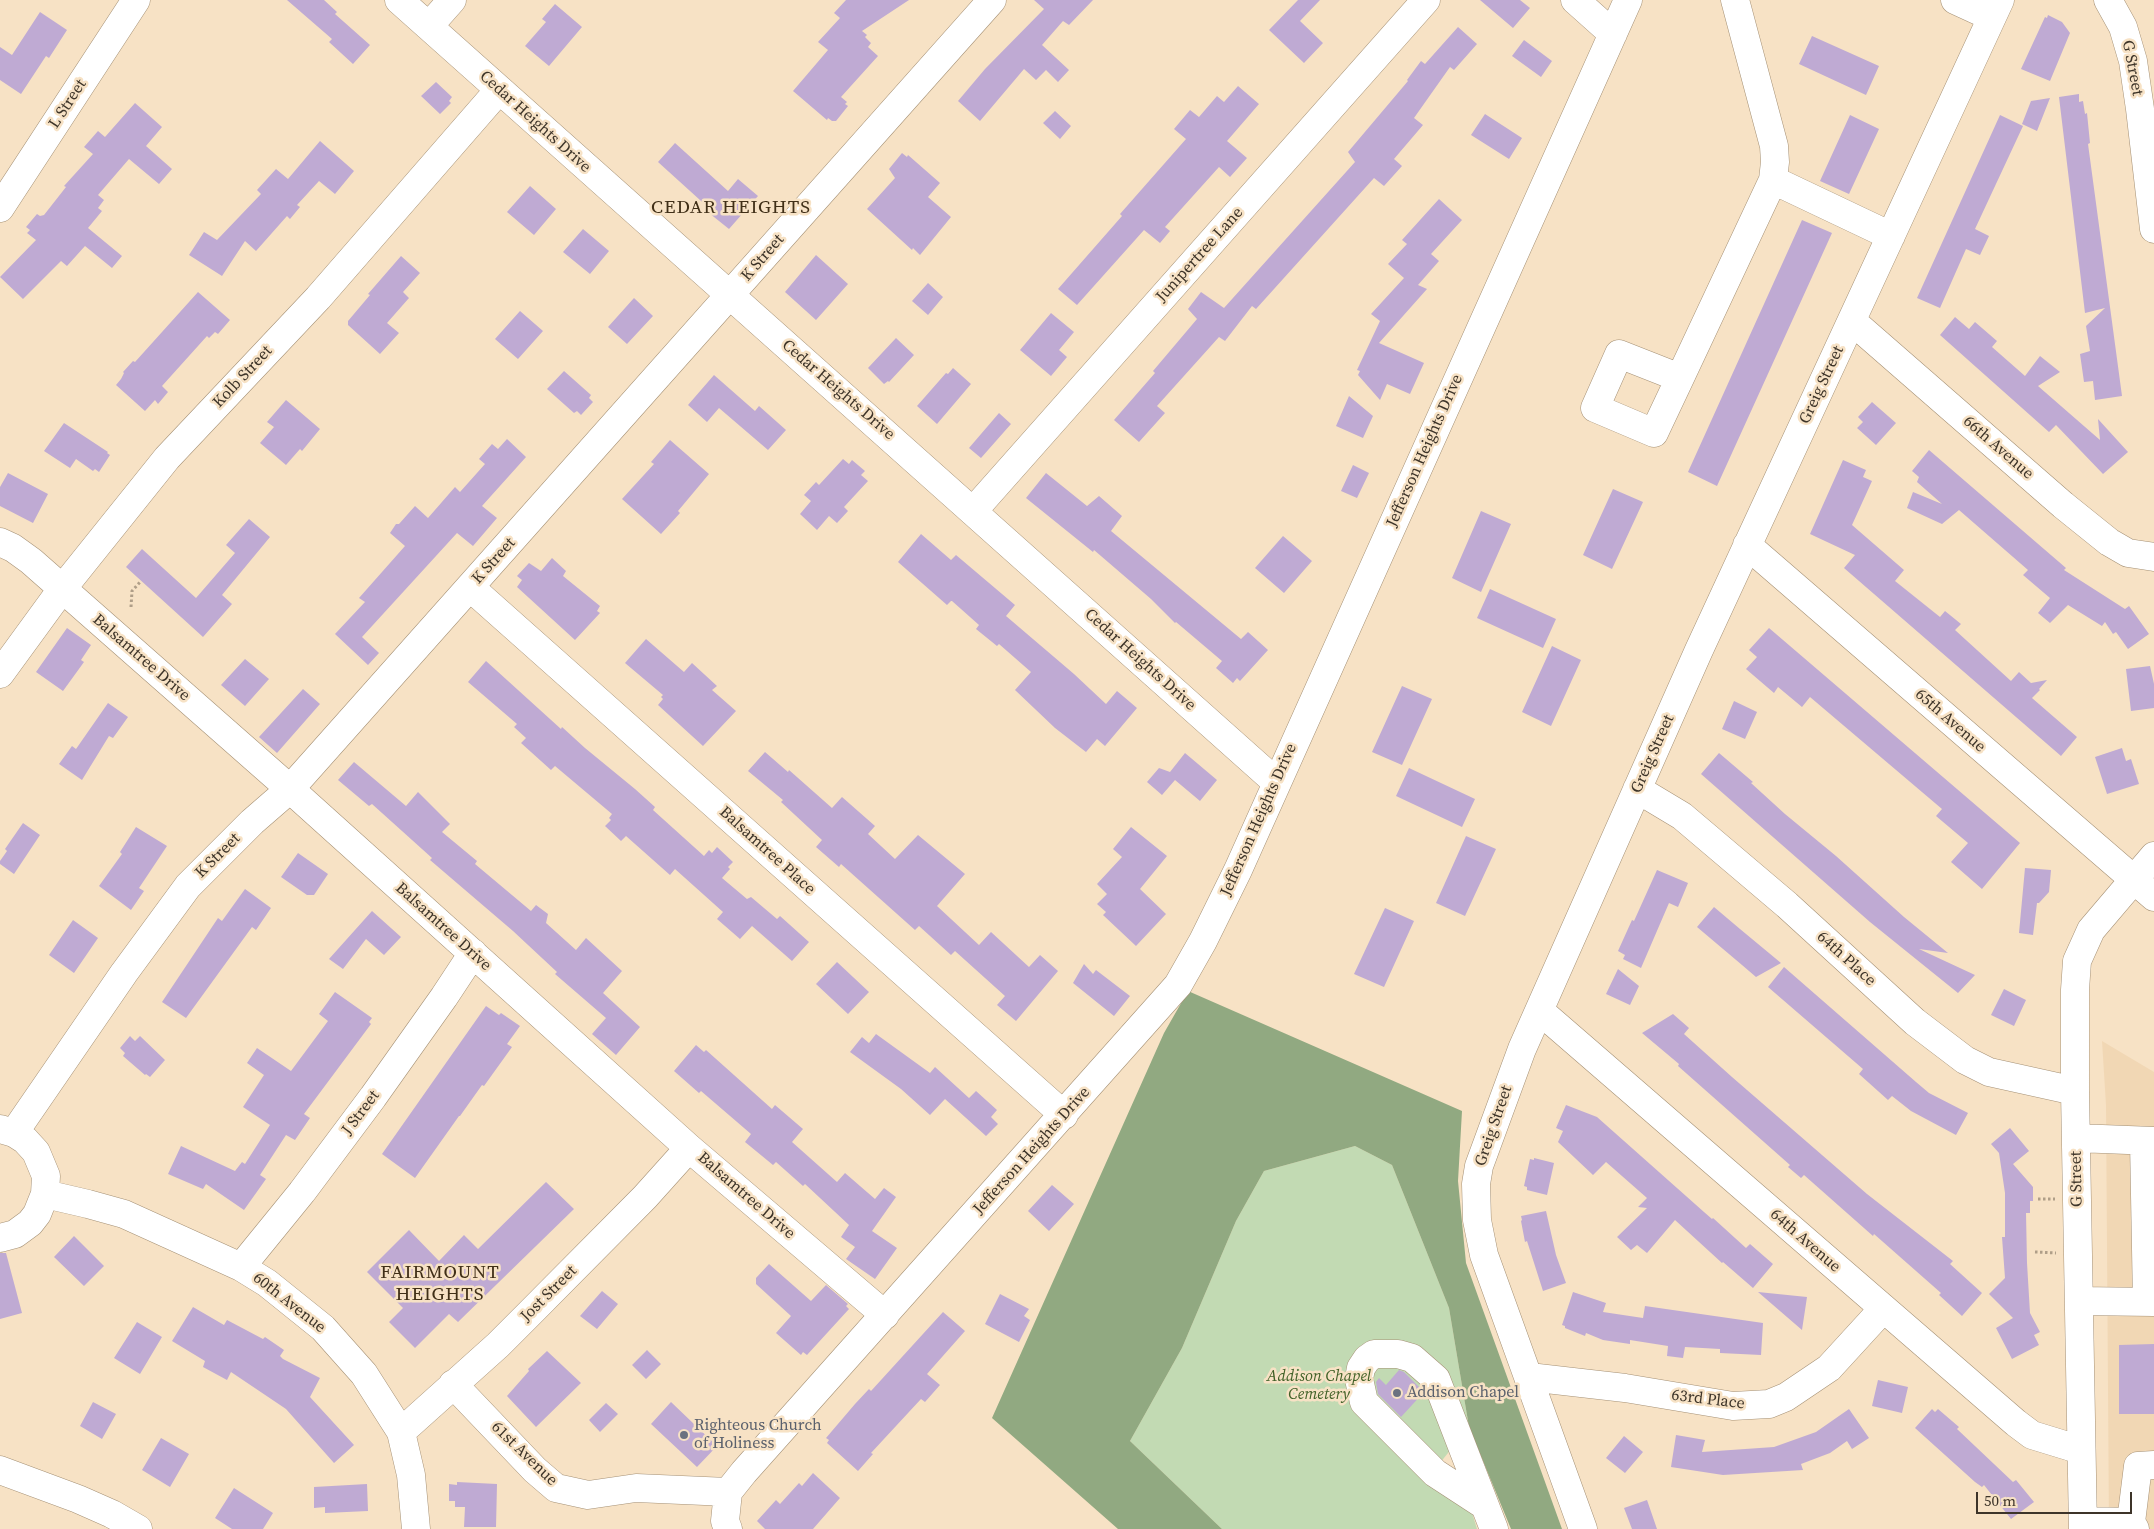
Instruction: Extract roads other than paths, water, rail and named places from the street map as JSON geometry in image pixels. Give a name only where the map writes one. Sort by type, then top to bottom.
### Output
[{"type":"street","name":"L Street","points":[[0,208],[136,0]]},
{"type":"street","name":"Cedar Heights Drive","points":[[399,0],[974,510],[1276,782]]},
{"type":"street","points":[[428,26],[452,0]]},
{"type":"street","name":"K Street","points":[[7,1131],[174,903],[207,865],[290,789],[471,588],[992,0]]},
{"type":"street","name":"Junipertree Lane","points":[[974,510],[1426,0]]},
{"type":"street","points":[[1575,0],[1613,34]]},
{"type":"street","name":"Jefferson Heights Drive","points":[[728,1492],[1178,985],[1203,941],[1238,870],[1628,0]]},
{"type":"street","points":[[1680,378],[1773,180],[1774,146],[1735,0]]},
{"type":"street","points":[[1955,0],[1996,8]]},
{"type":"street","name":"G Street","points":[[2108,0],[2123,26],[2132,61],[2140,109],[2154,229]]},
{"type":"street","name":"Greig Street","points":[[1583,1529],[1484,1255],[1477,1220],[1476,1184],[1484,1147],[1522,1049],[1746,545],[1852,321],[1996,8]]},
{"type":"street","name":"Kolb Street","points":[[0,674],[62,589],[167,458],[318,298],[499,90]]},
{"type":"street","points":[[1773,180],[1891,236]]},
{"type":"street","name":"66th Avenue","points":[[1852,321],[2055,498],[2110,542],[2128,553],[2154,558]]},
{"type":"street","name":"Balsamtree Drive","points":[[0,542],[21,554],[62,589],[290,789],[689,1148],[885,1315]]},
{"type":"street","name":"65th Avenue","points":[[1746,545],[2154,898]]},
{"type":"street","name":"Balsamtree Place","points":[[471,588],[1064,1115]]},
{"type":"street","name":"64th Place","points":[[1637,789],[1674,810],[1689,822],[1787,905],[1915,1022],[1965,1060],[1990,1072],[2075,1091]]},
{"type":"street","name":"G Street","points":[[2083,1525],[2075,1091],[2075,990],[2079,955],[2091,930],[2154,856]]},
{"type":"street","name":"J Street","points":[[241,1267],[302,1192],[376,1092],[473,954]]},
{"type":"street","name":"64th Avenue","points":[[1540,1011],[1883,1309],[2032,1435],[2081,1450]]},
{"type":"street","points":[[0,1238],[15,1234],[30,1223],[40,1208],[45,1194],[46,1176],[42,1163],[31,1146],[7,1131]]},
{"type":"street","points":[[2076,1138],[2149,1141],[2151,1302],[2079,1301]]},
{"type":"street","name":"Jost Street","points":[[400,1432],[498,1345],[582,1262],[689,1148]]},
{"type":"street","name":"60th Avenue","points":[[45,1194],[124,1214],[241,1267],[267,1283],[323,1328],[364,1374],[400,1432],[411,1475],[416,1529]]},
{"type":"street","name":"63rd Place","points":[[1529,1377],[1607,1386],[1733,1406],[1769,1404],[1798,1391],[1829,1368],[1883,1309]]},
{"type":"street","points":[[1374,1354],[1398,1354],[1412,1358],[1436,1380],[1489,1517],[1435,1472],[1364,1402],[1359,1379],[1361,1368],[1374,1354]]},
{"type":"street","name":"61st Avenue","points":[[453,1384],[535,1470],[556,1488],[588,1495],[636,1488],[728,1492]]},
{"type":"street","points":[[2083,1525],[2133,1526],[2138,1466],[2154,1465]]},
{"type":"street","points":[[0,1470],[70,1496],[106,1522],[138,1529]]},
{"type":"street","points":[[728,1492],[725,1521],[728,1529]]},
{"type":"place","name":"Addison Chapel","points":[[1397,1393]]},
{"type":"place","name":"Righteous Church of Holiness","points":[[684,1435]]},
{"type":"district","name":"CEDAR HEIGHTS","points":[[731,208]]},
{"type":"district","name":"FAIRMOUNT HEIGHTS","points":[[440,1284]]},
{"type":"park label","name":"Addison Chapel Cemetery","points":[[1319,1386]]}]
